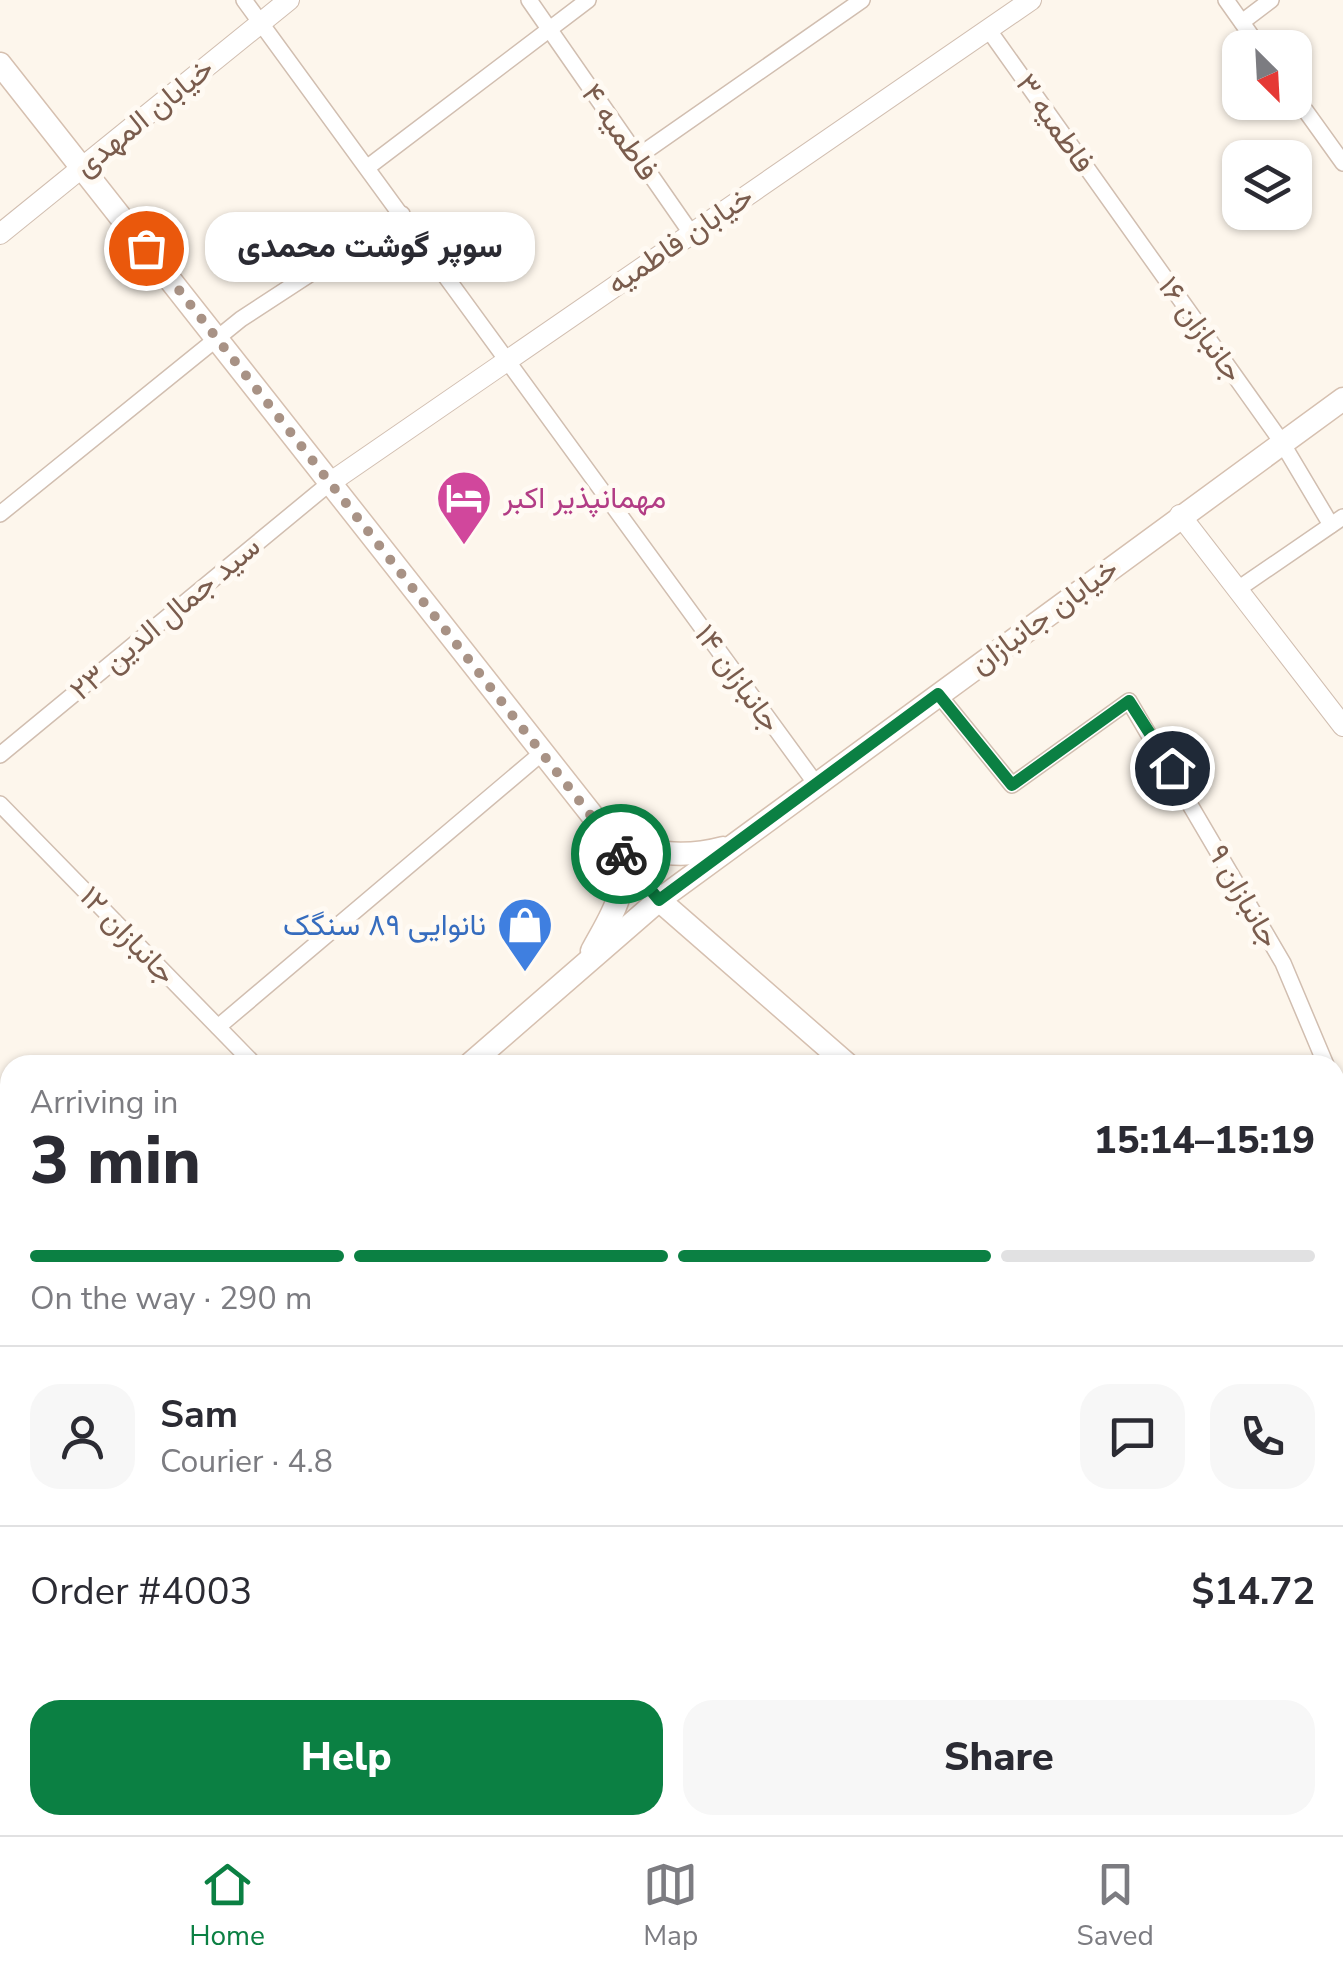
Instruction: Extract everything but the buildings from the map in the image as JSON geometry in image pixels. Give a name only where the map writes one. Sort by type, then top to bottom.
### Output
[{"type":"main road","points":[[0,64],[659,900],[837,1055]]},
{"type":"main road","name":"خیابان جانبازان","points":[[480,1055],[659,900],[1343,399]]},
{"type":"main road","points":[[610,840],[654,854],[699,854],[732,846]]},
{"type":"main road","points":[[586,963],[622,894],[620,863],[610,840]]},
{"type":"street","name":"جانبازان ۱۴","points":[[244,0],[816,784]]},
{"type":"street","name":"خیابان المهدی","points":[[0,234],[289,0]]},
{"type":"street","name":"فاطمیه ۴","points":[[528,0],[691,233]]},
{"type":"street","points":[[368,167],[588,0]]},
{"type":"street","points":[[638,156],[862,0]]},
{"type":"street","name":"خیابان فاطمیه","points":[[331,482],[1031,0]]},
{"type":"street","points":[[1226,0],[1248,30]]},
{"type":"street","points":[[1242,22],[1271,0]]},
{"type":"street","name":"فاطمیه ۳","points":[[988,29],[1121,216]]},
{"type":"street","points":[[1312,120],[1343,164]]},
{"type":"street","points":[[0,514],[218,338],[402,214]]},
{"type":"street","name":"جانبازان ۱۶","points":[[1121,216],[1337,521]]},
{"type":"street","name":"سید جمال الدین ۲۳","points":[[0,755],[331,482]]},
{"type":"street","points":[[1180,515],[1343,726]]},
{"type":"street","points":[[1238,590],[1337,521]]},
{"type":"street","name":"جانبازان ۹","points":[[938,694],[1012,785],[1129,701],[1283,964],[1322,1055]]},
{"type":"street","points":[[218,1027],[543,752]]},
{"type":"street","name":"جانبازان ۱۲","points":[[0,804],[245,1055]]},
{"type":"way so far","points":[[146,248],[621,854]]},
{"type":"place","name":"سوپر گوشت محمدی","points":[[146,248]]},
{"type":"place","name":"مهمانپذیر اکبر","points":[[464,547]]},
{"type":"place","name":"نانوایی ۸۹ سنگک","points":[[525,974]]},
{"type":"route","points":[[621,854],[659,900],[938,694],[1012,785],[1129,701],[1172,768]]}]
